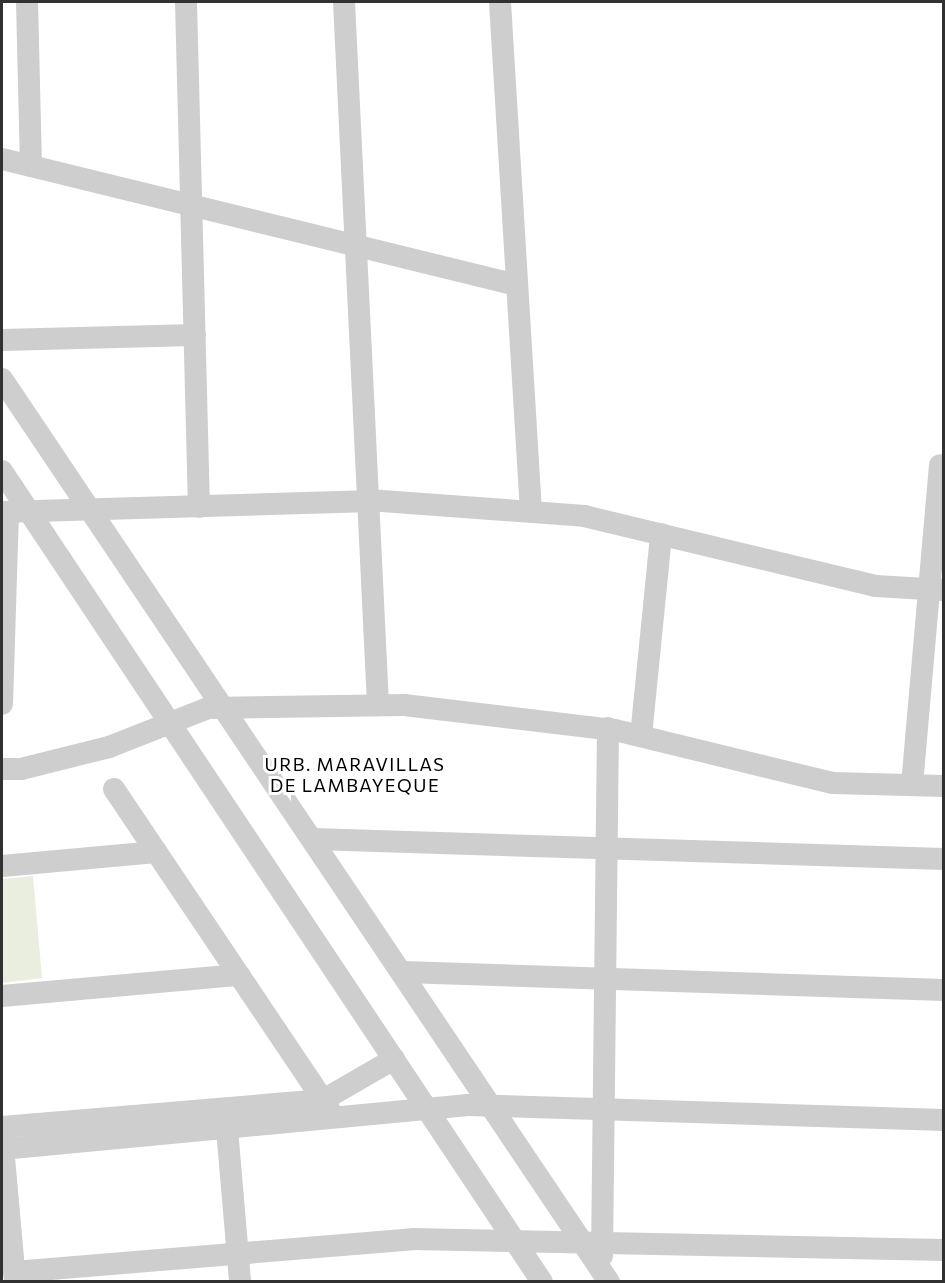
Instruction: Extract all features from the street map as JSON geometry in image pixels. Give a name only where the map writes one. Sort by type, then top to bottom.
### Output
[{"type":"street","points":[[27,2],[31,166]]},
{"type":"street","points":[[186,2],[199,507]]},
{"type":"street","points":[[344,2],[378,705]]},
{"type":"street","points":[[500,2],[531,512]]},
{"type":"street","points":[[2,159],[517,285]]},
{"type":"street","points":[[2,340],[195,335]]},
{"type":"street","points":[[2,378],[492,1106],[593,1243],[604,1278]]},
{"type":"street","points":[[912,785],[936,590],[940,465]]},
{"type":"street","points":[[2,471],[13,512],[2,704]]},
{"type":"street","points":[[13,512],[367,502],[584,516],[875,586],[936,590]]},
{"type":"street","points":[[13,512],[170,723],[542,1281]]},
{"type":"street","points":[[641,736],[661,534]]},
{"type":"street","points":[[2,769],[21,769],[109,747],[208,708],[378,705],[608,728],[833,783],[944,786]]},
{"type":"street","points":[[593,1243],[604,1110],[608,728]]},
{"type":"street","points":[[114,789],[336,1119]]},
{"type":"street","points":[[314,839],[944,859]]},
{"type":"street","points":[[2,866],[156,852]]},
{"type":"street","points":[[403,972],[944,990]]},
{"type":"street","points":[[2,996],[239,975]]},
{"type":"street","points":[[2,1138],[323,1100],[394,1059]]},
{"type":"street","points":[[2,1138],[227,1129],[492,1106],[944,1120]]},
{"type":"street","points":[[227,1129],[240,1281]]},
{"type":"street","points":[[2,1138],[15,1277],[237,1253],[413,1239],[944,1250]]},
{"type":"green space","points":[[33,876],[42,978],[2,983],[2,879]]},
{"type":"district","name":"URB. MARAVILLAS DE LAMBAYEQUE","points":[[355,775]]}]
